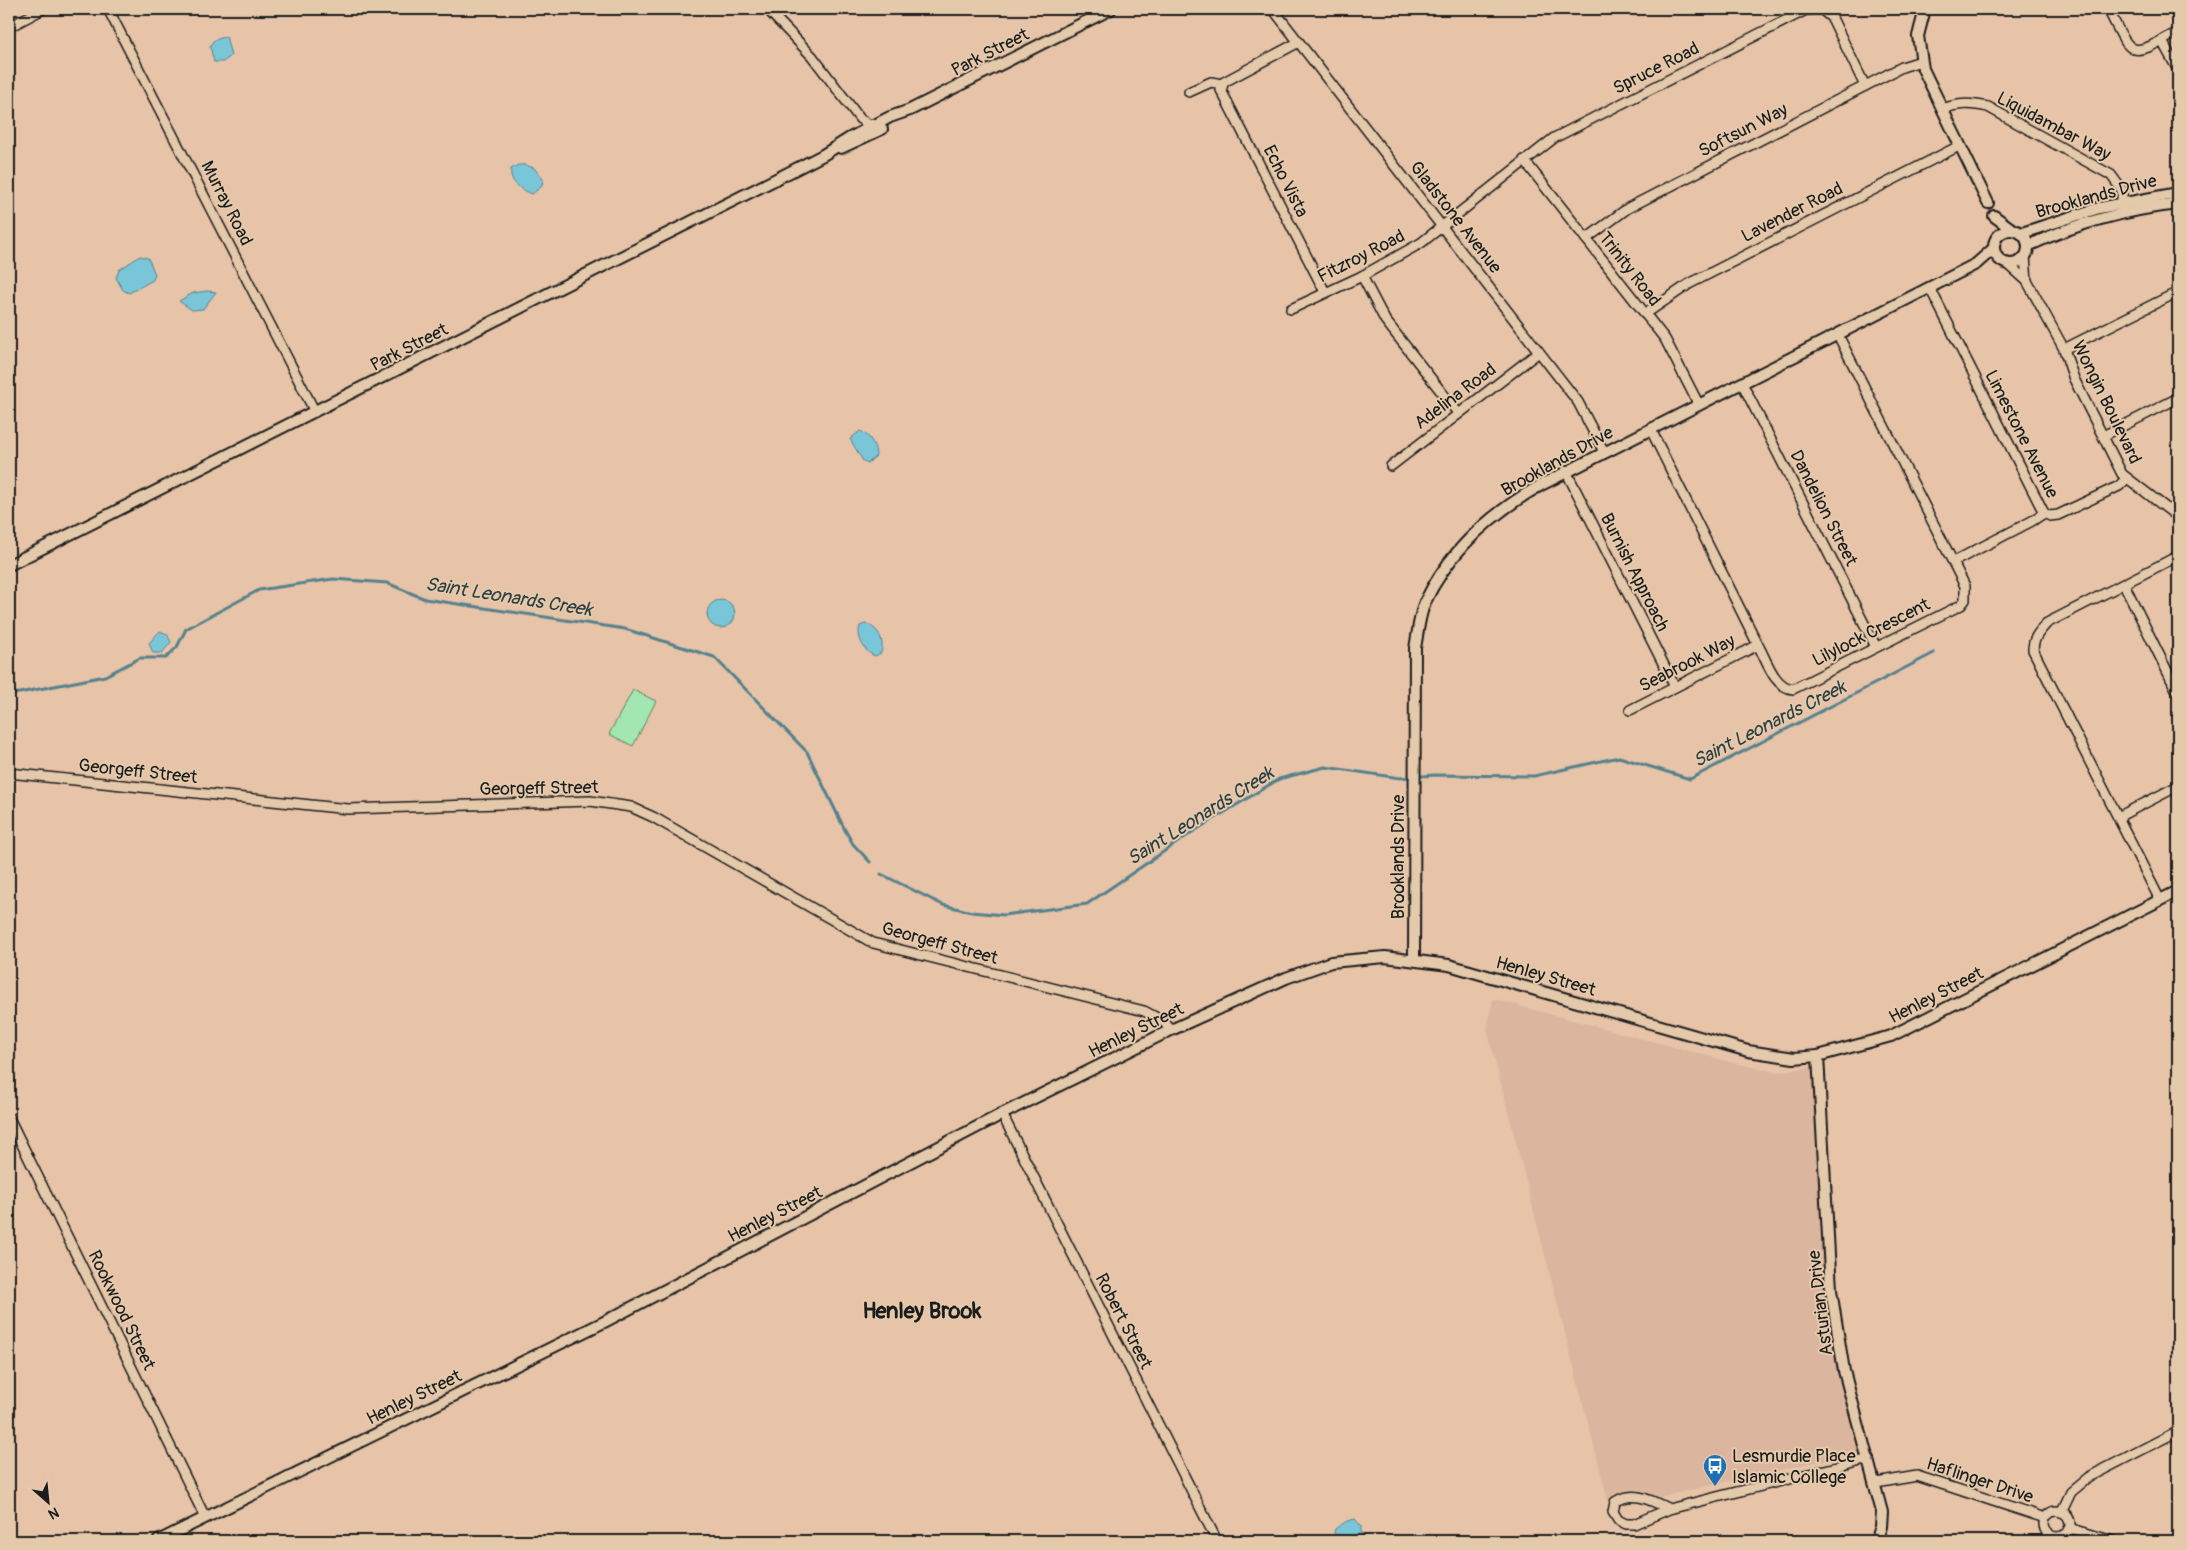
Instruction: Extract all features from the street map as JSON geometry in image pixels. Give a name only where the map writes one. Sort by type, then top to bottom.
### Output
[{"type":"street","points":[[9,27],[43,9]]},
{"type":"street","name":"Murray Road","points":[[108,9],[315,412]]},
{"type":"street","points":[[767,9],[812,56],[860,119],[868,124],[875,125]]},
{"type":"street","name":"Park Street","points":[[9,565],[823,155],[875,125],[910,110],[1111,9]]},
{"type":"street","name":"Gladstone Avenue","points":[[1274,9],[1578,402],[1604,452]]},
{"type":"street","name":"Spruce Road","points":[[1442,227],[1554,138],[1806,10],[1821,9],[1832,18],[1865,86]]},
{"type":"street","points":[[1925,9],[1918,36],[1920,61],[1994,216],[1994,244],[2005,263],[2018,263],[2025,257],[2028,246],[2017,231],[1994,216]]},
{"type":"street","points":[[2108,9],[2125,43],[2132,49],[2142,50],[2178,32]]},
{"type":"street","points":[[2162,41],[2178,70]]},
{"type":"street","points":[[1190,92],[1211,82],[1222,84],[1299,42]]},
{"type":"street","name":"Softsun Way","points":[[1586,238],[1628,208],[1902,67],[1920,61]]},
{"type":"street","name":"Echo Vista","points":[[1222,84],[1221,90],[1325,292]]},
{"type":"street","name":"Liquidambar Way","points":[[1942,109],[1956,104],[1972,103],[1988,107],[2111,175],[2122,190],[2123,207]]},
{"type":"street","name":"Park Street","points":[[823,155],[859,141],[892,124],[910,110]]},
{"type":"street","name":"Lavender Road","points":[[1645,314],[1689,284],[1959,146]]},
{"type":"street","name":"Trinity Road","points":[[1524,160],[1674,353],[1699,405]]},
{"type":"street","name":"Brooklands Drive","points":[[2017,231],[2178,193]]},
{"type":"street","name":"Brooklands Drive","points":[[2028,246],[2123,207],[2178,204]]},
{"type":"street","name":"Fitzroy Road","points":[[1291,310],[1325,292],[1362,276],[1421,243],[1442,227]]},
{"type":"street","points":[[1994,244],[2001,233],[2017,231]]},
{"type":"street","name":"Brooklands Drive","points":[[1414,960],[1415,648],[1424,604],[1442,572],[1466,541],[1515,500],[1604,452],[1651,430],[1976,264],[1994,244]]},
{"type":"street","name":"Wongin Boulevard","points":[[2025,257],[2027,281]]},
{"type":"street","name":"Brooklands Drive","points":[[1976,264],[2005,263]]},
{"type":"street","name":"Wongin Boulevard","points":[[2005,263],[2027,281],[2064,348],[2074,379],[2126,478],[2178,518]]},
{"type":"street","points":[[1362,276],[1385,320],[1458,413]]},
{"type":"street","name":"Limestone Avenue","points":[[1930,288],[2044,513],[2050,516],[2058,516],[2119,486],[2126,478]]},
{"type":"street","points":[[2064,348],[2178,292]]},
{"type":"street","name":"Lilylock Crescent","points":[[1651,430],[1758,645],[1781,684],[1793,689],[1961,605],[1965,600],[1965,586],[1838,335]]},
{"type":"street","name":"Adelina Road","points":[[1391,466],[1539,352]]},
{"type":"street","name":"Dandelion Street","points":[[1742,383],[1876,647]]},
{"type":"street","points":[[2104,436],[2178,398]]},
{"type":"street","name":"Burnish Approach","points":[[1566,472],[1675,687]]},
{"type":"street","points":[[1953,562],[2044,513]]},
{"type":"street","points":[[2160,900],[2033,650],[2033,642],[2037,634],[2047,623],[2178,556]]},
{"type":"street","points":[[2124,584],[2178,693]]},
{"type":"street","name":"Seabrook Way","points":[[1630,710],[1758,645]]},
{"type":"street","name":"Georgeff Street","points":[[9,773],[348,810],[590,801],[624,805],[653,817],[873,943],[1144,1011],[1163,1021],[1171,1030]]},
{"type":"street","points":[[2118,817],[2178,786]]},
{"type":"street","name":"Henley Street","points":[[158,1541],[604,1322],[1002,1114],[1171,1030],[1286,978],[1331,962],[1385,958],[1414,960],[1449,966],[1748,1051],[1794,1058],[1818,1056],[1891,1036],[2178,890]]},
{"type":"street","name":"Asturian Drive","points":[[1818,1056],[1831,1290],[1844,1371],[1876,1483],[1882,1512],[1881,1527],[1876,1541]]},
{"type":"street","name":"Robert Street","points":[[1002,1114],[1217,1541]]},
{"type":"street","name":"Rookwood Street","points":[[9,1118],[206,1517]]},
{"type":"street","points":[[2062,1511],[2071,1492],[2089,1477],[2178,1431]]},
{"type":"street","points":[[1669,1510],[1633,1495],[1624,1496],[1615,1502],[1613,1512],[1618,1520],[1626,1524],[1634,1524],[1669,1510],[1869,1459]]},
{"type":"street","name":"Haflinger Drive","points":[[1876,1483],[1917,1476],[2045,1518]]},
{"type":"street","points":[[2054,1511],[2062,1511],[2068,1516],[2070,1528],[2060,1536],[2051,1538],[2046,1530],[2045,1518],[2054,1511]]},
{"type":"street","points":[[2070,1528],[2113,1541]]},
{"type":"shaded area","points":[[1493,999],[1734,1063],[1775,1072],[1819,1066],[1831,1290],[1858,1431],[1860,1452],[1610,1508],[1487,1029]]},
{"type":"green space","points":[[633,690],[656,701],[633,746],[609,734]]},
{"type":"water","points":[[226,36],[231,56],[223,62],[214,62],[210,47],[213,41]]},
{"type":"water","points":[[518,165],[534,168],[543,179],[542,186],[532,194],[520,188],[514,182],[511,174],[511,169]]},
{"type":"water","points":[[140,256],[148,258],[155,274],[153,280],[129,293],[123,290],[116,278],[119,270]]},
{"type":"water","points":[[216,292],[203,309],[192,310],[179,301],[193,293]]},
{"type":"water","points":[[860,431],[872,441],[875,448],[876,456],[868,463],[863,461],[850,439]]},
{"type":"water","points":[[721,600],[731,604],[735,614],[731,624],[721,628],[711,624],[707,614],[711,604]]},
{"type":"water","points":[[865,624],[874,628],[881,639],[881,653],[875,656],[868,652],[860,640],[860,626]]},
{"type":"water","points":[[160,631],[167,634],[171,642],[162,653],[153,653],[149,643]]},
{"type":"water","points":[[1355,1519],[1361,1526],[1361,1532],[1368,1541],[1340,1541],[1334,1533],[1335,1529],[1347,1521]]},
{"type":"waterway","name":"Saint Leonards Creek","points":[[9,695],[105,676],[140,658],[166,658],[177,647],[186,629],[259,590],[333,579],[387,583],[425,599],[625,629],[714,657],[807,752],[853,844],[870,862]]},
{"type":"waterway","name":"Saint Leonards Creek","points":[[881,874],[943,905],[972,912],[1004,915],[1087,904],[1194,831],[1279,779],[1325,767],[1400,778],[1434,775],[1534,776],[1619,757],[1690,779],[1934,653]]},
{"type":"place","name":"Lesmurdie Place Islamic College","points":[[1715,1487]]},
{"type":"district","name":"Henley Brook","points":[[922,1310]]}]
